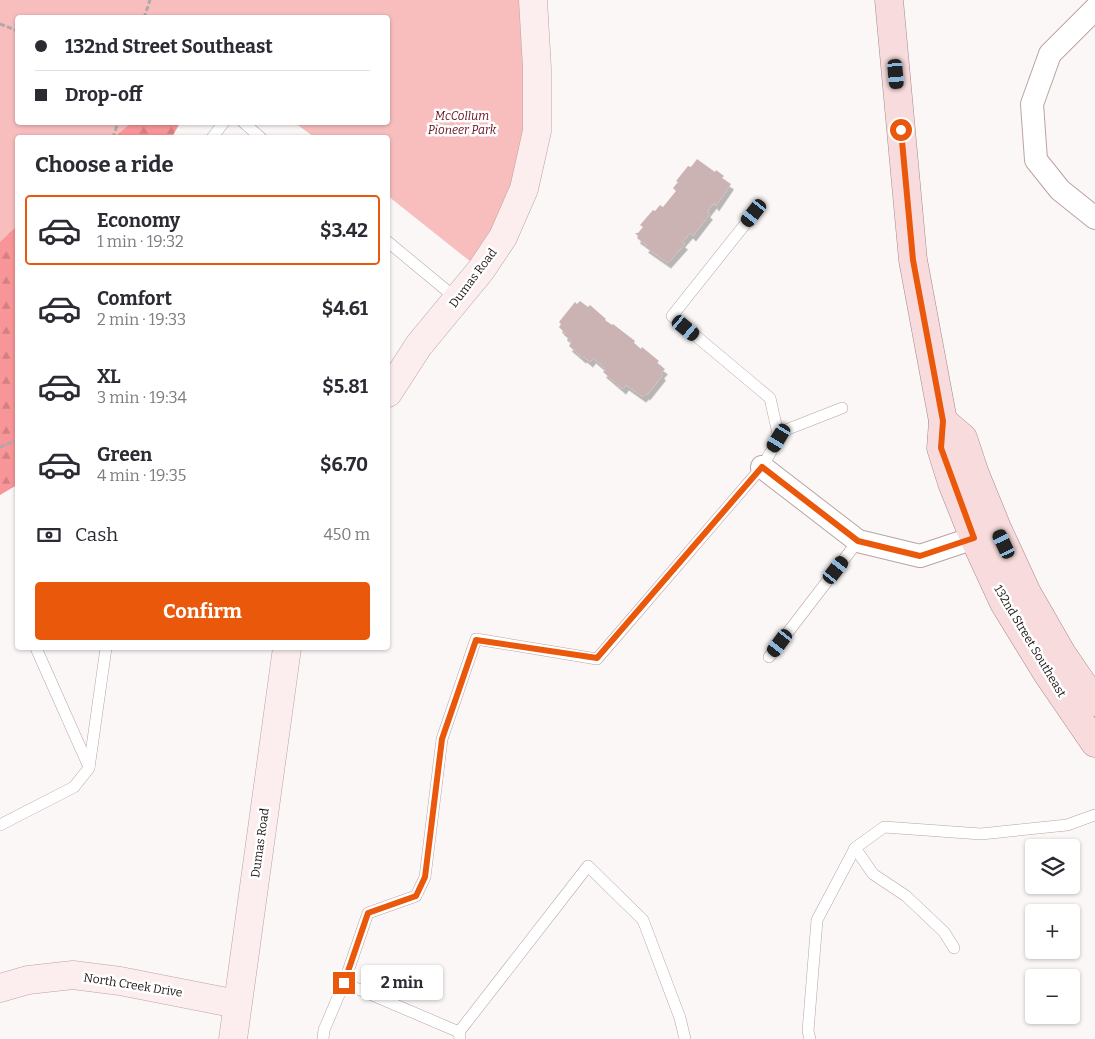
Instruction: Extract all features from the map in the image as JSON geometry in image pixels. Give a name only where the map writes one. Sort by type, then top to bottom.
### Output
[{"type":"main road","name":"132nd Street Southeast","points":[[889,0],[913,260],[943,421],[941,448],[974,538],[1008,609],[1047,673],[1095,743]]},
{"type":"main road","name":"132nd Street Southeast","points":[[943,421],[964,438],[975,474],[1027,593],[1062,654],[1095,702]]},
{"type":"street","name":"Dumas Road","points":[[390,390],[419,346],[481,270],[503,238],[524,188],[537,131],[537,68],[533,0]]},
{"type":"street","points":[[1095,9],[1050,54],[1032,104],[1036,160],[1060,190],[1095,218]]},
{"type":"street","points":[[762,467],[858,541],[920,556],[974,538]]},
{"type":"street","name":"Dumas Road","points":[[233,1039],[287,650]]},
{"type":"street","name":"North Creek Drive","points":[[0,988],[28,980],[73,976],[120,980],[238,1004]]},
{"type":"lane","points":[[246,125],[258,135]]},
{"type":"lane","points":[[323,1039],[324,1030],[344,983],[368,913],[416,896],[425,877],[442,739],[476,640],[597,658],[762,467],[779,438],[770,398],[672,316],[754,213]]},
{"type":"lane","points":[[390,244],[457,299]]},
{"type":"lane","points":[[778,434],[842,408]]},
{"type":"lane","points":[[769,657],[858,541]]},
{"type":"lane","points":[[37,650],[90,768]]},
{"type":"lane","points":[[0,825],[74,787],[90,768],[106,650]]},
{"type":"lane","points":[[810,1039],[808,1031],[817,920],[855,848],[884,827],[981,834],[1067,825],[1095,815]]},
{"type":"lane","points":[[855,848],[873,874],[906,896],[944,932],[954,948]]},
{"type":"lane","points":[[344,983],[459,1035],[588,866],[643,920],[686,1039]]},
{"type":"path","points":[[145,15],[150,0]]},
{"type":"path","points":[[0,24],[15,30]]},
{"type":"path","points":[[0,446],[15,441]]},
{"type":"green space","name":"McCollum Pioneer Park","points":[[0,0],[533,0],[537,131],[481,270],[390,198],[390,135],[311,135],[298,125],[390,125],[390,15],[15,15],[15,125],[129,125],[117,135],[15,135],[15,228],[0,242]]},
{"type":"green space","points":[[0,3],[15,16],[15,125],[179,125],[173,135],[15,135],[15,486],[0,495]]},
{"type":"building","points":[[697,159],[715,172],[716,170],[724,176],[722,178],[731,184],[716,206],[714,203],[707,212],[710,214],[693,236],[690,233],[682,242],[685,244],[668,263],[645,247],[647,245],[637,238],[638,236],[635,233],[638,233],[643,227],[640,225],[653,210],[655,211],[660,205],[663,207],[676,191],[673,188],[678,182],[676,181],[688,166],[691,167]]},
{"type":"building","points":[[580,301],[588,307],[590,305],[605,320],[635,341],[634,343],[659,361],[657,363],[665,369],[661,373],[663,375],[647,395],[643,397],[626,385],[623,389],[603,372],[606,369],[593,358],[590,362],[569,346],[572,341],[564,335],[565,333],[559,327],[561,324],[559,322],[575,302],[577,304]]},
{"type":"route","points":[[344,983],[368,913],[416,896],[425,877],[442,739],[476,640],[597,658],[762,467],[858,541],[920,556],[974,538],[952,483],[941,448],[943,421],[913,260],[901,130]]}]
